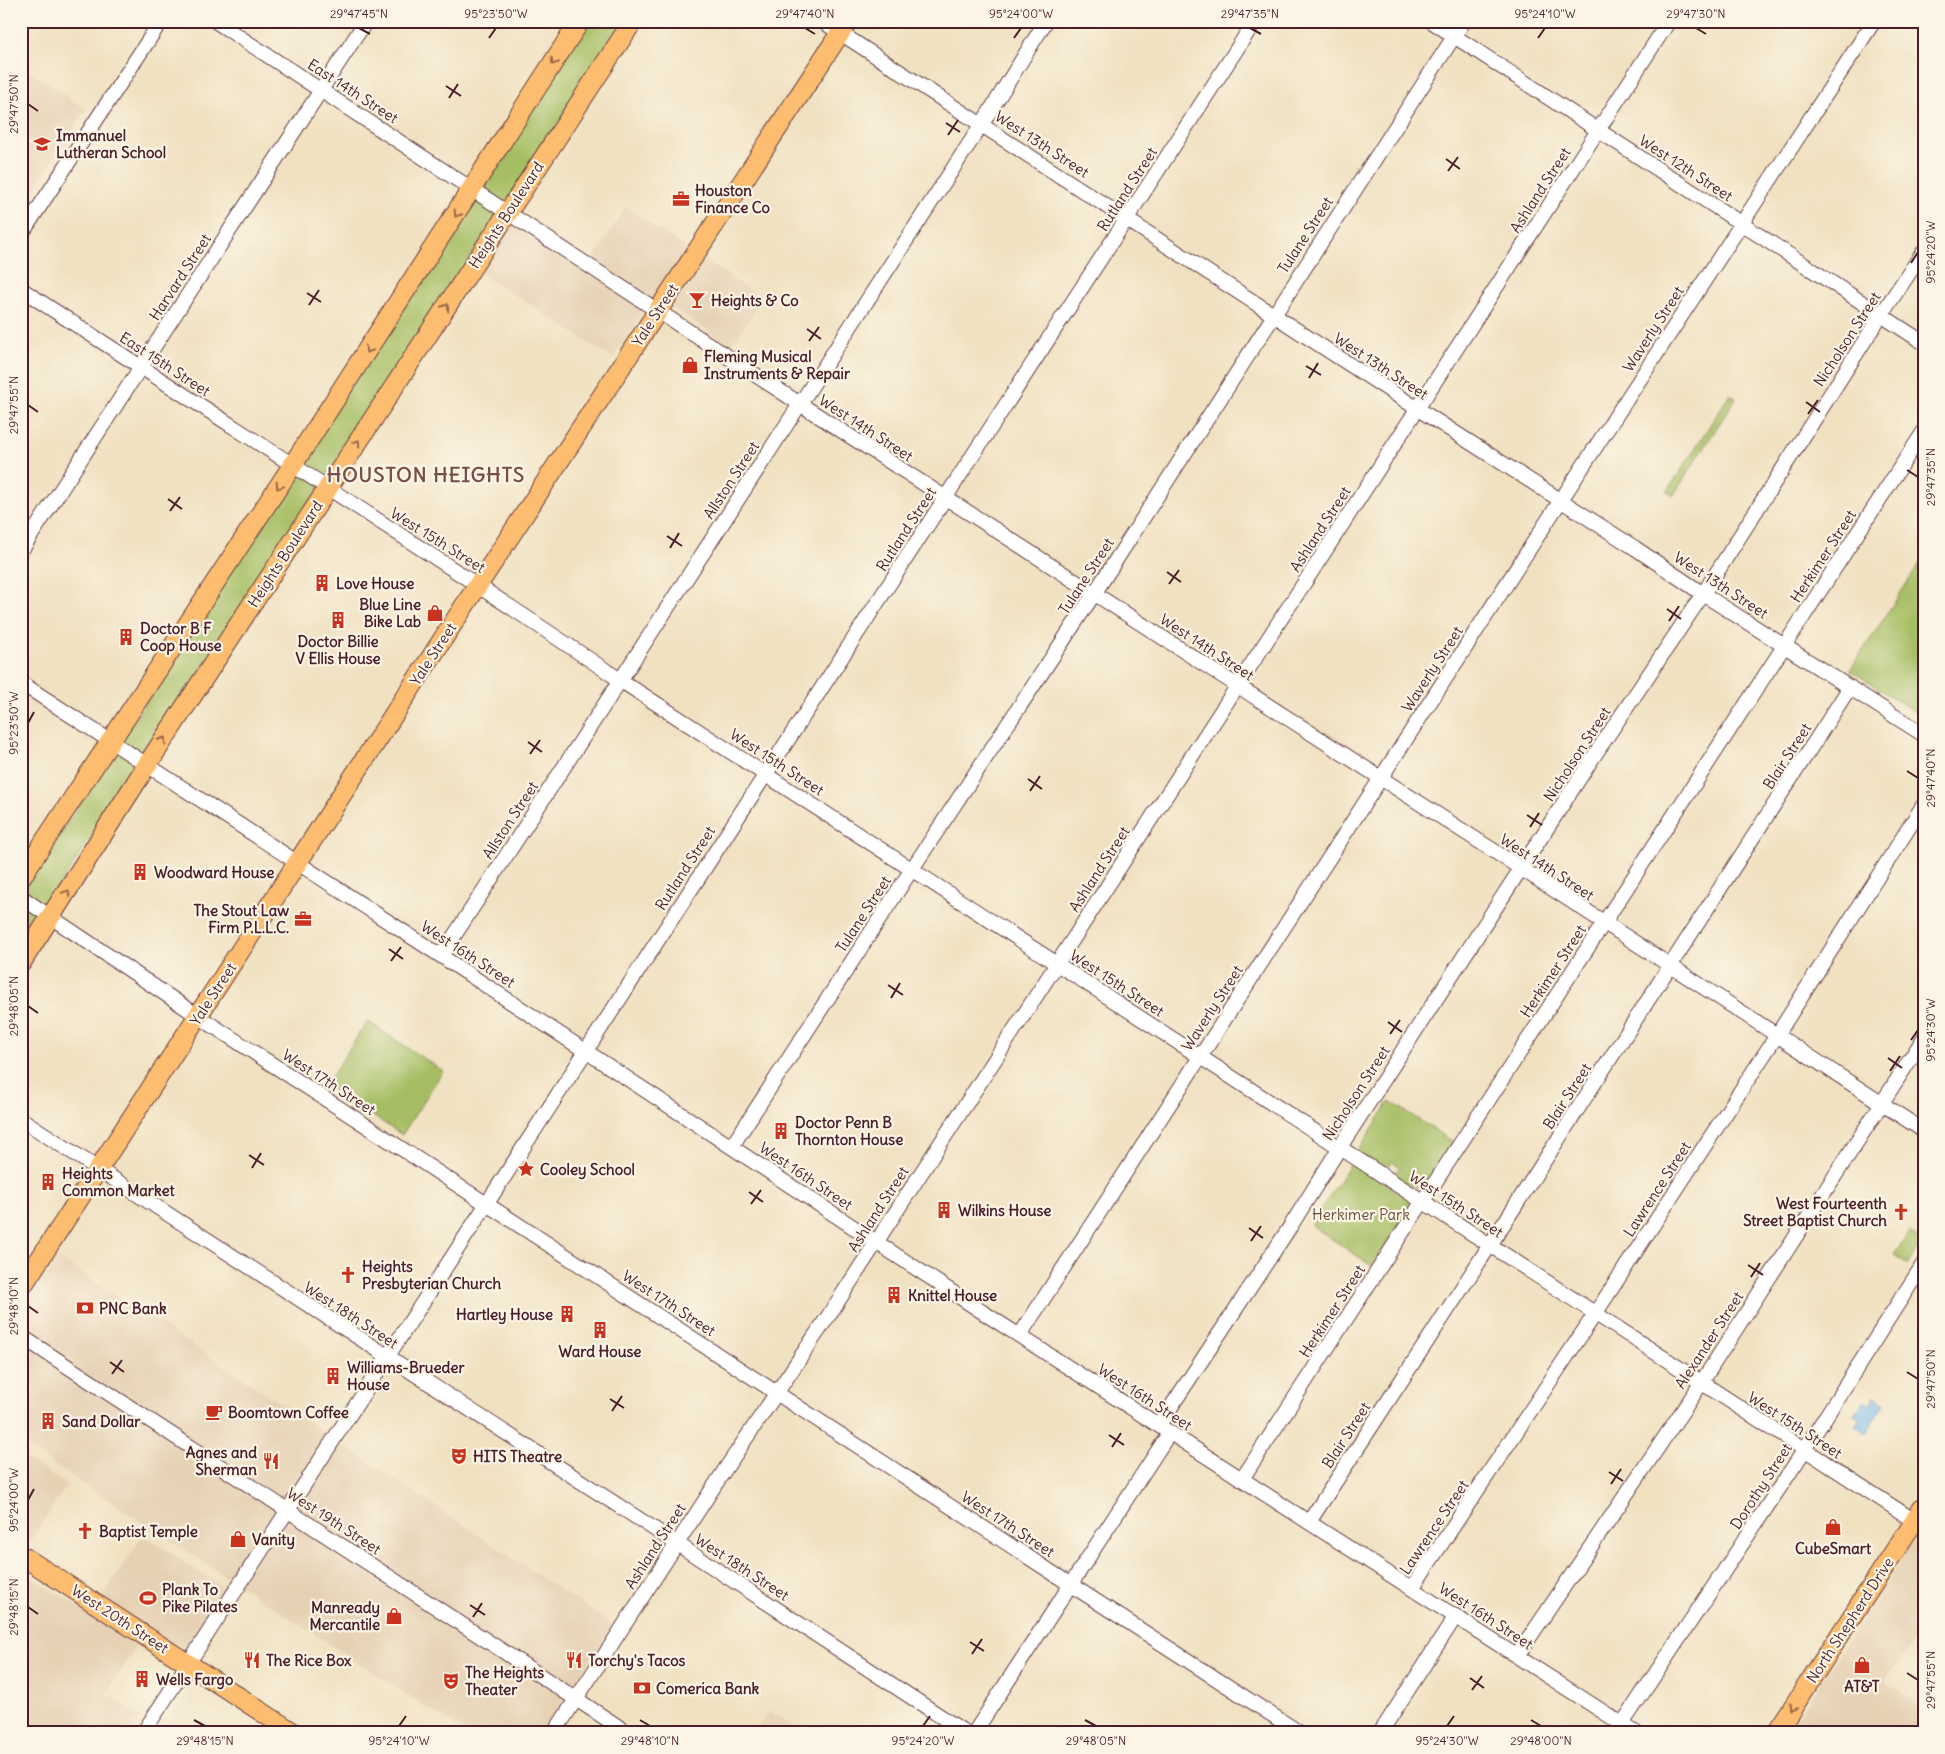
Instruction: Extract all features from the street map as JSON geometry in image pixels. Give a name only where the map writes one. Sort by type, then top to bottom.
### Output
[{"type":"main road","points":[[21,877],[473,189],[580,21]]},
{"type":"main road","name":"Heights Boulevard","points":[[21,963],[147,765],[633,21]]},
{"type":"main road","name":"Yale Street","points":[[21,1288],[478,584],[844,27]]},
{"type":"main road","name":"North Shepherd Drive","points":[[1776,1733],[1921,1518]]},
{"type":"main road","name":"West 20th Street","points":[[21,1555],[294,1733]]},
{"type":"street","points":[[21,235],[161,21]]},
{"type":"street","name":"East 14th Street","points":[[215,21],[473,189]]},
{"type":"street","name":"Harvard Street","points":[[21,551],[366,21]]},
{"type":"street","name":"West 13th Street","points":[[822,21],[844,27],[982,124],[1273,315],[1561,500],[1703,594],[1924,734]]},
{"type":"street","name":"Allston Street","points":[[441,956],[982,124],[1046,21]]},
{"type":"street","name":"Rutland Street","points":[[143,1733],[1255,21]]},
{"type":"street","name":"West 12th Street","points":[[1431,21],[1924,343]]},
{"type":"street","name":"Tulane Street","points":[[732,1146],[1094,594],[1464,21]]},
{"type":"street","name":"Ashland Street","points":[[554,1733],[676,1543],[777,1393],[1058,964],[1669,21]]},
{"type":"street","name":"Waverly Street","points":[[1020,1335],[1380,778],[1874,21]]},
{"type":"street","name":"West 14th Street","points":[[473,189],[800,404],[1522,869],[1924,1131]]},
{"type":"street","name":"Nicholson Street","points":[[974,1733],[1071,1585],[1164,1428],[1340,1147],[1594,756],[1703,594],[1924,251]]},
{"type":"street","name":"East 15th Street","points":[[21,290],[292,466]]},
{"type":"street","name":"Herkimer Street","points":[[1242,1479],[1924,431]]},
{"type":"street","name":"West 15th Street","points":[[292,466],[478,584],[620,680],[1700,1383],[1804,1450],[1921,1518]]},
{"type":"street","name":"West 16th Street","points":[[21,684],[298,862],[876,1242],[1636,1733]]},
{"type":"street","name":"Blair Street","points":[[1309,1522],[1850,687]]},
{"type":"street","name":"Lawrence Street","points":[[1412,1588],[1595,1314],[1777,1035],[1924,804]]},
{"type":"street","name":"West 17th Street","points":[[21,897],[198,1016],[1300,1733]]},
{"type":"street","name":"Alexander Street","points":[[1517,1656],[1700,1383],[1924,1038]]},
{"type":"street","name":"West 18th Street","points":[[21,1119],[966,1733]]},
{"type":"street","name":"Dorothy Street","points":[[1622,1724],[1804,1450],[1924,1263]]},
{"type":"street","name":"West 19th Street","points":[[21,1336],[628,1733]]},
{"type":"street","points":[[1380,1733],[1456,1616]]},
{"type":"shaded area","name":"Immanuel Lutheran School","points":[[28,70],[86,109],[34,189],[21,180],[21,80]]},
{"type":"shaded area","points":[[625,207],[763,299],[731,346],[653,295],[613,359],[481,274],[511,224],[514,228],[585,273]]},
{"type":"shaded area","points":[[58,1258],[217,1361],[613,1625],[542,1733],[466,1733],[21,1443],[21,1313]]},
{"type":"shaded area","points":[[21,1456],[67,1485],[21,1555]]},
{"type":"shaded area","points":[[1924,1524],[1924,1627],[1885,1681],[1924,1707],[1924,1715],[1912,1733],[1787,1733]]},
{"type":"shaded area","points":[[143,1535],[227,1590],[169,1667],[136,1647],[107,1694],[140,1717],[129,1733],[21,1733],[21,1571],[90,1615]]},
{"type":"shaded area","points":[[769,1711],[803,1733],[754,1733]]},
{"type":"green space","points":[[589,21],[624,21],[21,945],[21,894]]},
{"type":"green space","points":[[1730,394],[1736,398],[1673,496],[1667,492]]},
{"type":"green space","points":[[1924,557],[1924,718],[1850,670]]},
{"type":"green space","points":[[367,1021],[443,1071],[402,1135],[326,1085]]},
{"type":"green space","points":[[1390,1101],[1453,1142],[1426,1185],[1418,1187],[1406,1183],[1394,1176],[1400,1167],[1392,1162],[1386,1171],[1357,1152]]},
{"type":"green space","name":"Herkimer Park","points":[[1352,1161],[1408,1199],[1410,1205],[1409,1210],[1372,1266],[1311,1225]]},
{"type":"green space","points":[[1909,1232],[1923,1240],[1908,1264],[1894,1255]]},
{"type":"water","points":[[1875,1396],[1885,1403],[1866,1433],[1856,1426],[1861,1418],[1855,1414],[1864,1401],[1870,1405]]},
{"type":"place","name":"Immanuel Lutheran School","points":[[42,144]]},
{"type":"place","name":"Houston Finance Co","points":[[681,199]]},
{"type":"place","name":"Heights & Co","points":[[697,300]]},
{"type":"place","name":"Fleming Musical Instruments & Repair","points":[[690,365]]},
{"type":"place","name":"Love House","points":[[322,583]]},
{"type":"place","name":"Blue Line Bike Lab","points":[[435,613]]},
{"type":"place","name":"Doctor Billie V Ellis House","points":[[338,620]]},
{"type":"place","name":"Doctor B F Coop House","points":[[126,637]]},
{"type":"place","name":"Woodward House","points":[[140,872]]},
{"type":"place","name":"The Stout Law Firm P.L.L.C.","points":[[303,919]]},
{"type":"place","name":"Doctor Penn B Thornton House","points":[[781,1131]]},
{"type":"place","name":"Cooley School","points":[[526,1169]]},
{"type":"place","name":"Heights Common Market","points":[[48,1182]]},
{"type":"place","name":"Wilkins House","points":[[944,1210]]},
{"type":"place","name":"West Fourteenth Street Baptist Church","points":[[1901,1212]]},
{"type":"place","name":"Heights Presbyterian Church","points":[[348,1275]]},
{"type":"place","name":"Knittel House","points":[[894,1295]]},
{"type":"place","name":"PNC Bank","points":[[85,1308]]},
{"type":"place","name":"Hartley House","points":[[567,1314]]},
{"type":"place","name":"Ward House","points":[[600,1330]]},
{"type":"place","name":"Williams-Brueder House","points":[[333,1376]]},
{"type":"place","name":"Boomtown Coffee","points":[[214,1412]]},
{"type":"place","name":"Sand Dollar","points":[[48,1421]]},
{"type":"place","name":"HITS Theatre","points":[[459,1456]]},
{"type":"place","name":"Agnes and Sherman","points":[[271,1461]]},
{"type":"place","name":"CubeSmart","points":[[1833,1527]]},
{"type":"place","name":"Baptist Temple","points":[[85,1531]]},
{"type":"place","name":"Vanity","points":[[238,1539]]},
{"type":"place","name":"Plank To Pike Pilates","points":[[148,1598]]},
{"type":"place","name":"Manready Mercantile","points":[[394,1616]]},
{"type":"place","name":"The Rice Box","points":[[252,1660]]},
{"type":"place","name":"Torchy's Tacos","points":[[574,1660]]},
{"type":"place","name":"AT&T","points":[[1862,1665]]},
{"type":"place","name":"Wells Fargo","points":[[142,1679]]},
{"type":"place","name":"The Heights Theater","points":[[451,1681]]},
{"type":"place","name":"Comerica Bank","points":[[642,1688]]},
{"type":"district","name":"HOUSTON HEIGHTS","points":[[426,474]]}]
